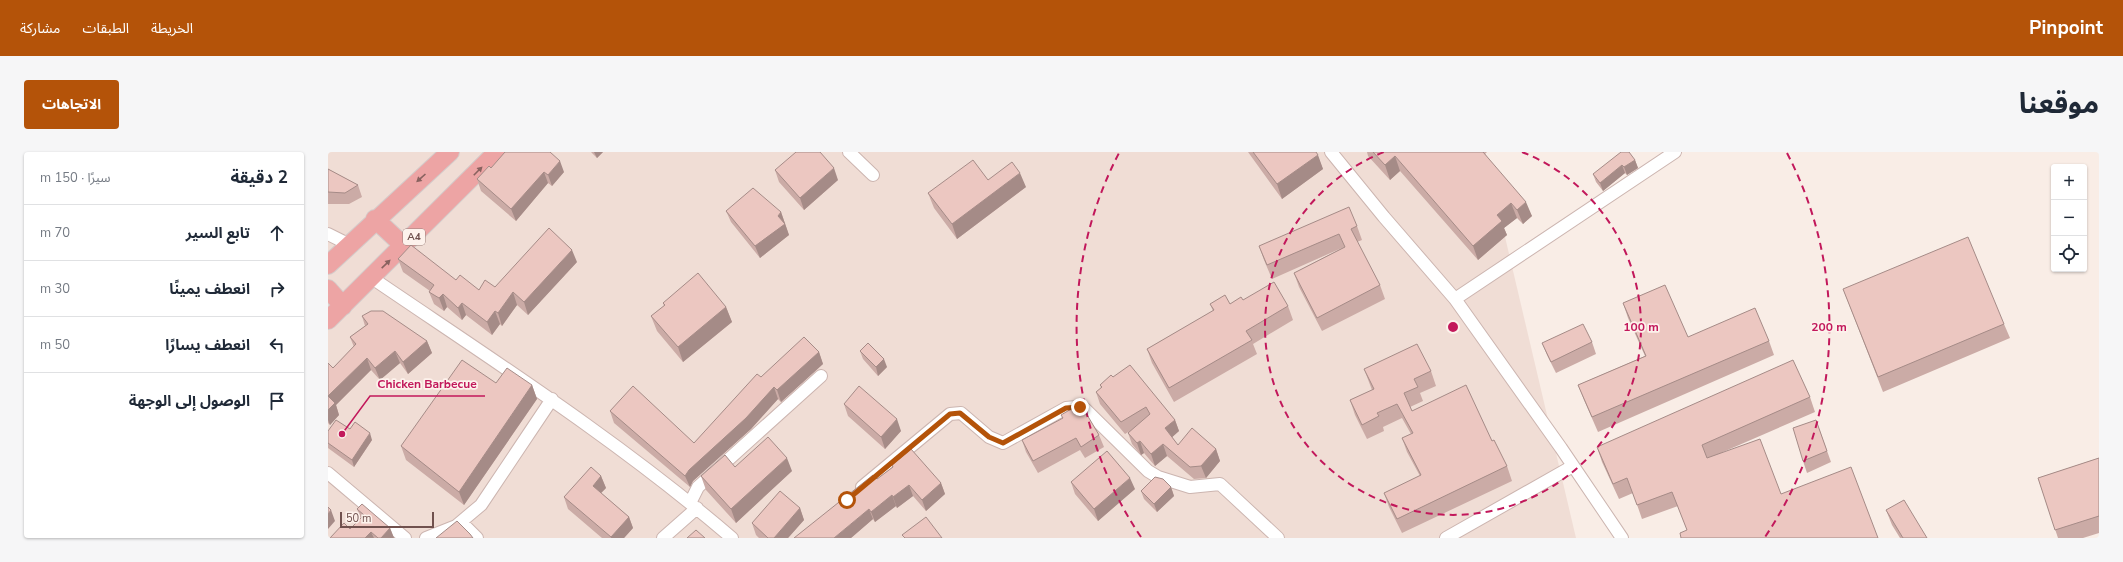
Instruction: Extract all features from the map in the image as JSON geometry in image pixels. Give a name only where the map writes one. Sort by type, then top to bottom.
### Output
[{"type":"highway","points":[[328,265],[348,244],[450,152]]},
{"type":"highway","name":"A4","points":[[328,320],[372,278],[497,152]]},
{"type":"highway","points":[[375,219],[404,246]]},
{"type":"highway","points":[[328,289],[343,306]]},
{"type":"street","points":[[849,152],[873,175]]},
{"type":"street","points":[[1331,152],[1384,217],[1455,299],[1622,538]]},
{"type":"street","points":[[1455,299],[1675,152]]},
{"type":"street","points":[[328,234],[348,244]]},
{"type":"street","points":[[372,278],[552,399],[694,506],[732,538]]},
{"type":"street","points":[[663,538],[694,506],[698,487],[821,376]]},
{"type":"street","points":[[426,538],[461,522],[481,505],[552,399]]},
{"type":"street","points":[[855,493],[950,414],[960,413],[989,437],[1003,443],[1066,408],[1076,407],[1085,409],[1148,471],[1158,477],[1190,487],[1220,484],[1278,538]]},
{"type":"street","points":[[1446,538],[1573,466]]},
{"type":"street","points":[[328,473],[405,538]]},
{"type":"street","points":[[461,522],[477,538]]},
{"type":"shaded area","points":[[328,152],[1485,152],[1576,538],[328,538]]},
{"type":"building","points":[[505,152],[550,152],[560,161],[548,175],[544,172],[511,209],[477,179],[489,166],[491,168]]},
{"type":"building","points":[[796,152],[820,152],[834,168],[800,198],[775,170]]},
{"type":"building","points":[[1253,152],[1316,152],[1318,155],[1277,184]]},
{"type":"building","points":[[1373,152],[1483,152],[1526,202],[1517,210],[1511,203],[1497,215],[1502,221],[1473,246],[1395,156],[1385,165]]},
{"type":"building","points":[[1621,152],[1629,152],[1635,160],[1624,167],[1622,165],[1600,183],[1593,174]]},
{"type":"building","points":[[973,160],[988,180],[1012,162],[1020,173],[952,224],[928,193]]},
{"type":"building","points":[[328,169],[358,185],[345,193],[328,192]]},
{"type":"building","points":[[753,188],[781,212],[778,216],[785,224],[755,246],[726,211]]},
{"type":"building","points":[[1349,207],[1357,226],[1351,229],[1380,285],[1317,318],[1294,273],[1345,247],[1339,234],[1267,265],[1259,246]]},
{"type":"building","points":[[549,228],[572,250],[524,302],[513,292],[498,313],[495,311],[487,322],[462,303],[458,308],[443,294],[439,298],[429,292],[434,285],[398,259],[411,245],[456,280],[460,275],[479,290],[485,280],[495,287]]},
{"type":"building","points":[[1968,237],[2004,324],[1878,377],[1843,289]]},
{"type":"building","points":[[698,273],[726,307],[678,347],[651,316],[665,305],[663,303]]},
{"type":"building","points":[[1274,282],[1288,306],[1246,331],[1252,340],[1169,388],[1147,349],[1214,310],[1210,304],[1225,295],[1230,304],[1241,297],[1243,300]]},
{"type":"building","points":[[1665,285],[1688,337],[1755,308],[1769,341],[1592,417],[1578,385],[1646,356],[1623,303]]},
{"type":"building","points":[[371,311],[383,311],[427,341],[403,362],[395,351],[375,368],[367,358],[328,396],[328,363],[333,368],[356,344],[350,337],[368,324],[362,316]]},
{"type":"building","points":[[1583,324],[1592,342],[1551,362],[1542,343]]},
{"type":"building","points":[[804,337],[819,352],[777,390],[774,387],[746,418],[689,470],[685,476],[610,411],[633,386],[694,443],[757,374],[761,377]]},
{"type":"building","points":[[868,343],[884,359],[876,367],[860,351]]},
{"type":"building","points":[[1417,344],[1431,371],[1414,379],[1418,387],[1404,393],[1412,411],[1466,385],[1492,441],[1494,440],[1507,466],[1397,519],[1384,493],[1421,475],[1402,438],[1413,433],[1397,404],[1377,413],[1379,416],[1362,425],[1350,400],[1374,389],[1364,369]]},
{"type":"building","points":[[462,360],[496,383],[507,368],[532,385],[459,492],[401,446]]},
{"type":"building","points":[[1793,360],[1810,397],[1702,445],[1707,458],[1760,439],[1781,494],[1851,467],[1878,538],[1681,538],[1680,533],[1687,530],[1672,492],[1637,505],[1627,478],[1613,484],[1597,447]]},
{"type":"building","points":[[1130,365],[1175,420],[1165,428],[1178,445],[1192,428],[1216,449],[1201,466],[1190,467],[1163,444],[1151,454],[1140,441],[1137,443],[1128,433],[1150,414],[1146,407],[1121,422],[1096,392],[1102,387],[1100,385],[1111,375],[1113,377]]},
{"type":"building","points":[[859,386],[897,419],[881,437],[844,404]]},
{"type":"building","points":[[328,396],[335,403],[328,410]]},
{"type":"building","points":[[1078,405],[1086,413],[1099,435],[1081,447],[1076,438],[1033,461],[1022,440],[1063,418],[1061,415]]},
{"type":"building","points":[[336,420],[350,429],[355,422],[370,433],[352,460],[328,443],[328,431]]},
{"type":"building","points":[[1816,420],[1827,451],[1803,461],[1793,428]]},
{"type":"building","points":[[768,437],[787,458],[731,509],[701,476],[725,455],[735,467]]},
{"type":"building","points":[[911,449],[941,483],[922,500],[909,485],[893,497],[892,495],[871,512],[869,509],[834,538],[794,538],[873,475],[877,479],[893,467],[892,465]]},
{"type":"building","points":[[1107,451],[1130,478],[1094,509],[1071,482]]},
{"type":"building","points":[[2099,458],[2099,516],[2055,530],[2038,478]]},
{"type":"building","points":[[591,467],[601,476],[593,486],[629,517],[611,537],[564,497]]},
{"type":"building","points":[[1155,477],[1163,479],[1171,487],[1154,504],[1141,491]]},
{"type":"building","points":[[780,491],[800,508],[774,538],[768,538],[752,523]]},
{"type":"building","points":[[1904,500],[1927,538],[1903,538],[1886,510]]},
{"type":"building","points":[[362,504],[390,528],[381,538],[378,538],[371,532],[365,538],[330,538],[344,523],[350,529],[364,515],[357,509]]},
{"type":"building","points":[[328,507],[331,510],[328,514]]},
{"type":"building","points":[[926,517],[942,538],[905,538],[902,535]]},
{"type":"building","points":[[457,521],[473,538],[436,538]]},
{"type":"building","points":[[696,530],[705,538],[687,538]]},
{"type":"place","name":"Chicken Barbecue","points":[[342,434]]},
{"type":"route","points":[[847,500],[950,414],[960,413],[989,437],[1003,443],[1066,408],[1080,407]]}]
